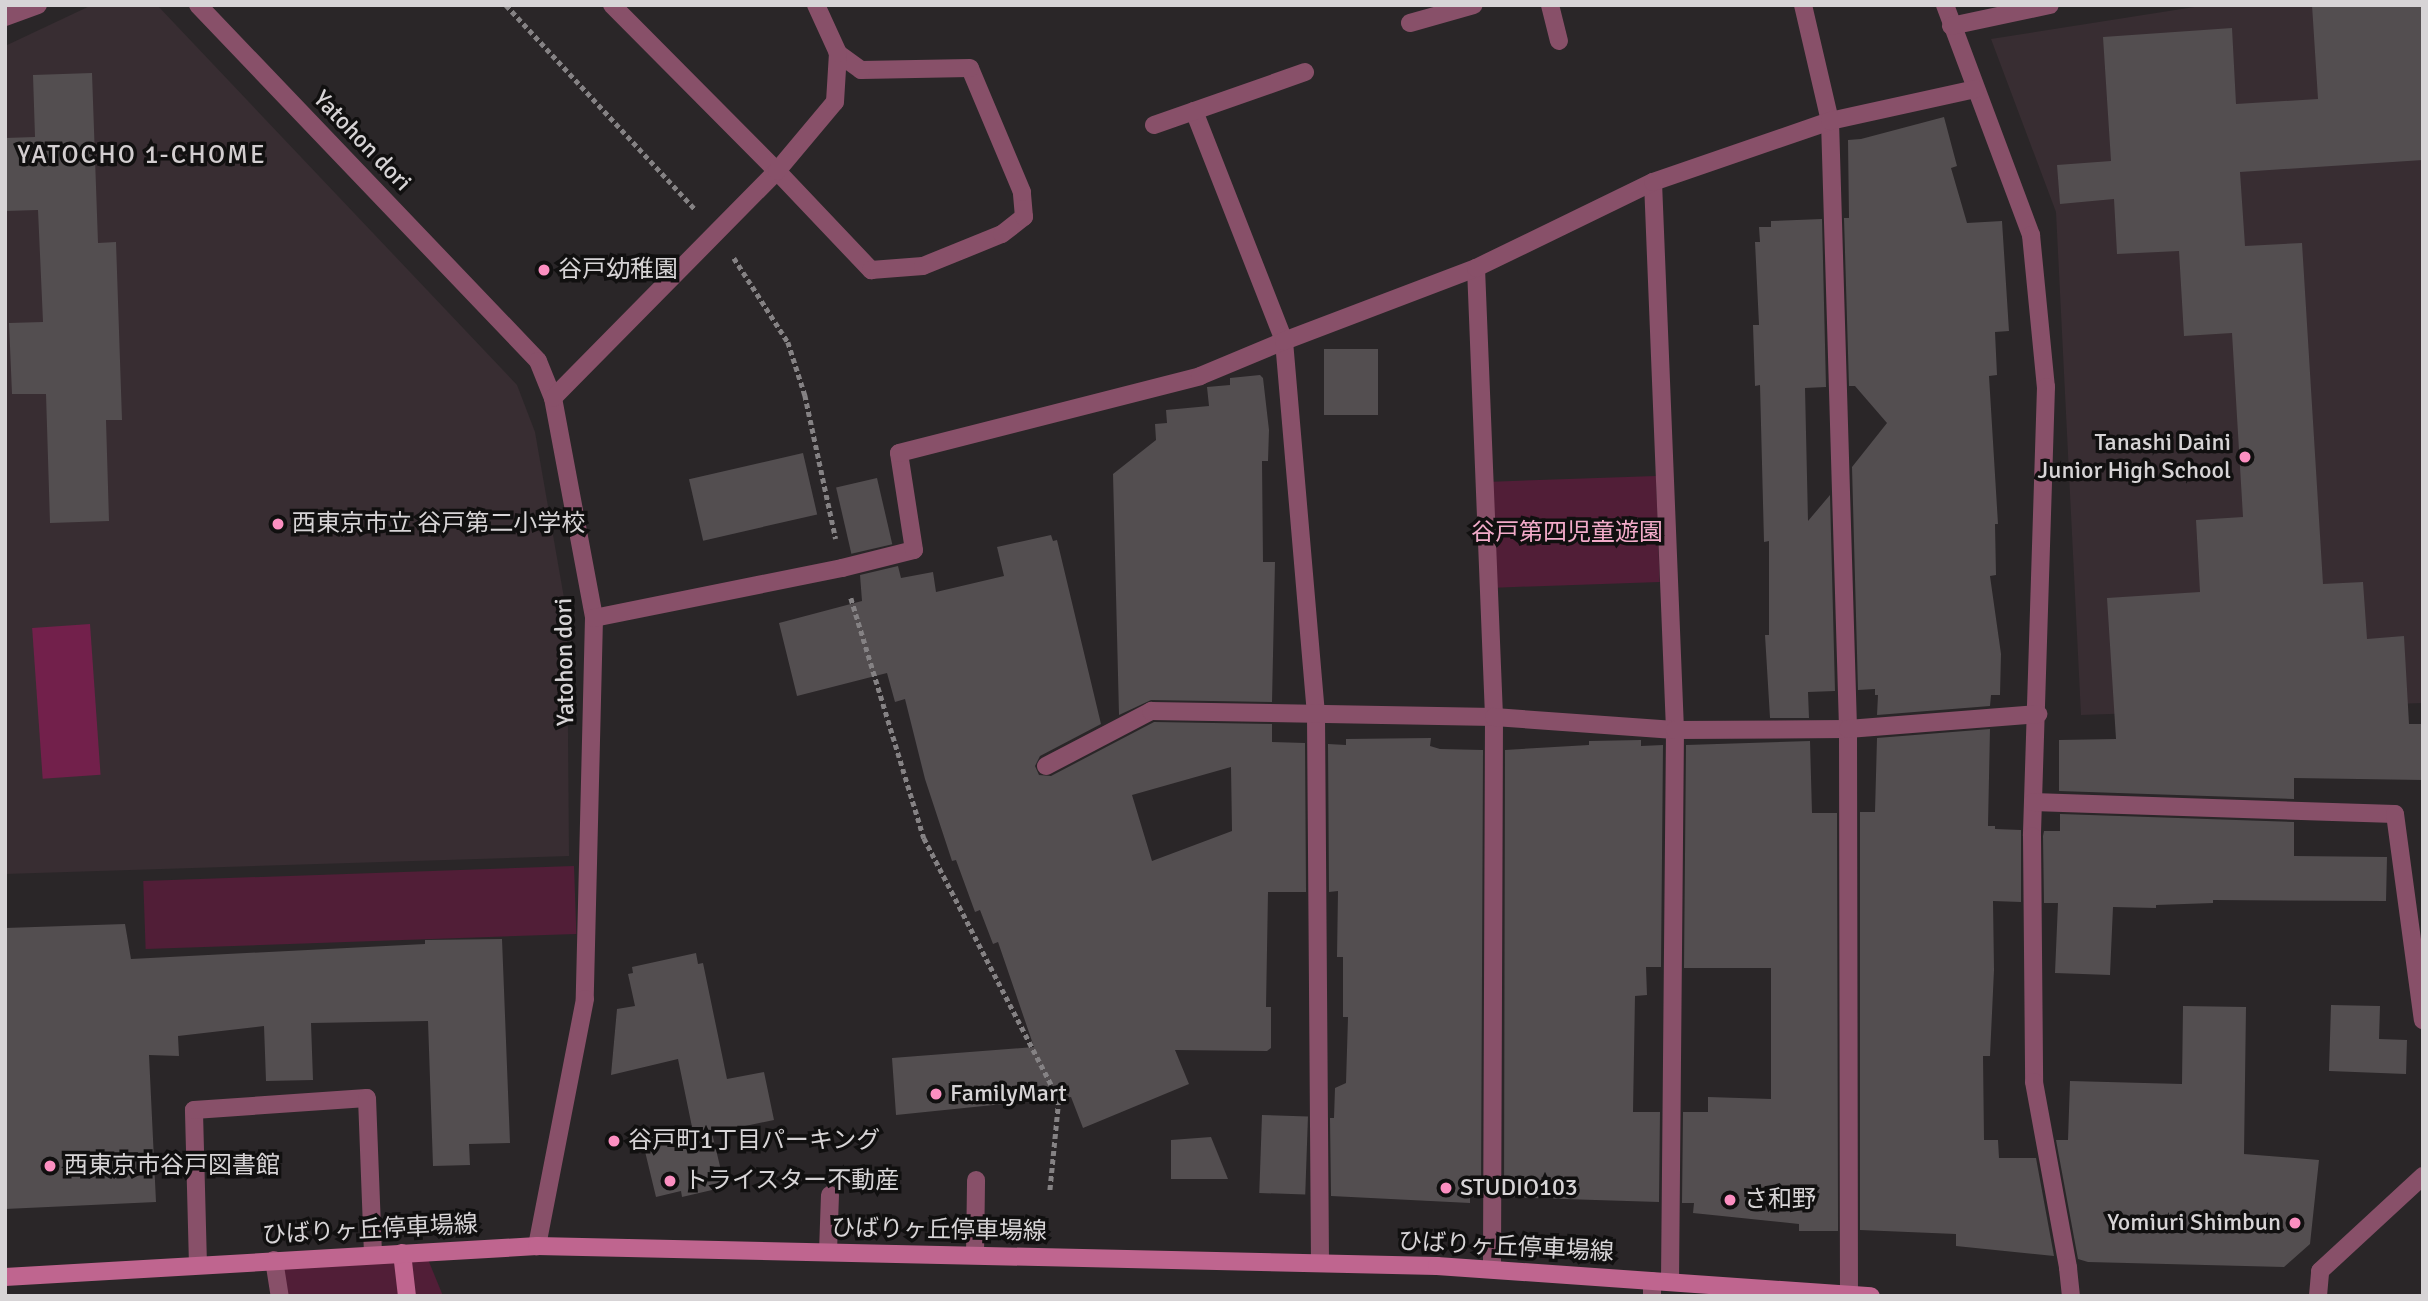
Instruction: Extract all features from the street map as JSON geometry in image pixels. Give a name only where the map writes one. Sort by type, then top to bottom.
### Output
[{"type":"main road","name":"ひばりヶ丘停車場線","points":[[5,1277],[537,1246],[1320,1262],[1492,1269],[1658,1286],[1871,1296]]},
{"type":"main road","points":[[402,1253],[407,1296]]},
{"type":"street","points":[[5,17],[38,5]]},
{"type":"street","name":"Yatohon dori","points":[[198,5],[538,362],[554,398],[594,618],[585,999],[537,1246]]},
{"type":"street","points":[[612,5],[777,171],[871,271],[923,266],[1002,234],[1024,217],[1022,192],[970,68],[861,70],[838,53]]},
{"type":"street","points":[[554,398],[777,171],[835,102],[838,53],[816,5]]},
{"type":"street","points":[[1410,23],[1474,5]]},
{"type":"street","points":[[1550,5],[1559,41]]},
{"type":"street","points":[[1803,5],[1830,121],[1848,729],[1849,1294]]},
{"type":"street","points":[[1945,5],[2031,235],[2046,387],[2038,714],[2033,802],[2034,1082],[2071,1296]]},
{"type":"street","points":[[1951,26],[2050,5]]},
{"type":"street","points":[[1154,125],[1305,72]]},
{"type":"street","points":[[594,618],[842,568],[914,550],[899,453],[1200,376],[1476,268],[1653,182],[1830,121],[1976,89]]},
{"type":"street","points":[[1194,111],[1284,341],[1316,716],[1320,1262]]},
{"type":"street","points":[[1653,182],[1675,730],[1658,1286]]},
{"type":"street","points":[[1476,268],[1494,717],[1492,1269]]},
{"type":"street","points":[[1046,766],[1151,711],[1316,716],[1494,717],[1675,730],[1848,729],[2038,714]]},
{"type":"street","points":[[2033,802],[2395,814],[2423,1020]]},
{"type":"street","points":[[198,1265],[194,1110],[367,1098],[373,1254]]},
{"type":"street","points":[[2318,1296],[2320,1271],[2423,1176]]},
{"type":"street","points":[[975,1255],[976,1180]]},
{"type":"street","points":[[828,1252],[830,1195]]},
{"type":"street","points":[[274,1260],[279,1296]]},
{"type":"path","points":[[506,5],[717,232],[788,342],[805,395],[842,568],[924,838],[1059,1100],[1050,1191]]},
{"type":"shaded area","name":"西東京市立 谷戸第二小学校","points":[[92,5],[157,5],[517,385],[535,432],[567,615],[569,856],[5,874],[5,46]]},
{"type":"shaded area","name":"Tanashi Daini Junior High School","points":[[2207,5],[2423,5],[2423,703],[2081,715],[2056,212],[1991,39]]},
{"type":"shaded area","points":[[90,624],[101,775],[43,779],[32,628]]},
{"type":"green space","name":"谷戸第四児童遊園","points":[[1656,476],[1660,582],[1496,588],[1492,482]]},
{"type":"green space","points":[[574,866],[576,934],[146,949],[143,881]]},
{"type":"green space","points":[[425,1252],[443,1296],[280,1296],[274,1260]]},
{"type":"building","points":[[2312,5],[2423,5],[2423,160],[2240,172],[2245,246],[2302,243],[2323,584],[2363,582],[2367,639],[2404,636],[2409,724],[2423,724],[2423,780],[2294,778],[2294,799],[2059,791],[2059,740],[2116,739],[2107,598],[2200,592],[2196,520],[2243,517],[2232,333],[2184,336],[2179,251],[2117,254],[2114,199],[2060,204],[2057,165],[2111,161],[2103,37],[2232,28],[2236,104],[2318,99]]},
{"type":"building","points":[[92,73],[98,243],[116,242],[122,420],[106,420],[109,521],[50,523],[46,394],[12,394],[9,323],[43,322],[38,210],[5,211],[5,138],[35,137],[33,75]]},
{"type":"building","points":[[1944,117],[1957,166],[1951,168],[1967,223],[2002,221],[2009,331],[1995,332],[1997,375],[1989,376],[1998,524],[1995,524],[1996,575],[1990,576],[2001,654],[2000,695],[1991,695],[1990,706],[1877,715],[1878,695],[1875,695],[1875,689],[1858,690],[1852,467],[1887,423],[1855,386],[1849,386],[1844,218],[1849,218],[1848,140]]},
{"type":"building","points":[[1822,219],[1826,387],[1805,388],[1808,521],[1830,495],[1835,691],[1808,692],[1809,718],[1770,718],[1765,635],[1769,635],[1769,541],[1764,542],[1760,385],[1755,386],[1753,325],[1759,325],[1755,242],[1760,242],[1759,227],[1771,227],[1771,221]]},
{"type":"building","points":[[1324,349],[1378,349],[1378,415],[1324,415]]},
{"type":"building","points":[[1260,375],[1263,378],[1269,430],[1268,461],[1262,461],[1263,562],[1275,562],[1272,702],[1151,700],[1119,715],[1113,474],[1156,440],[1155,424],[1167,423],[1166,410],[1209,406],[1207,387],[1230,385],[1230,378]]},
{"type":"building","points":[[803,453],[817,514],[703,541],[689,479]]},
{"type":"building","points":[[877,478],[892,544],[851,554],[836,487]]},
{"type":"building","points":[[1051,535],[1053,541],[1057,540],[1101,724],[1040,756],[1035,766],[1039,775],[1051,776],[1154,722],[1272,724],[1272,742],[1305,743],[1306,892],[1268,892],[1266,1007],[1271,1007],[1271,1048],[1267,1051],[1175,1050],[1189,1084],[1083,1128],[1071,1097],[896,1115],[892,1058],[1034,1047],[998,942],[993,944],[980,910],[975,912],[956,860],[952,861],[925,779],[905,699],[895,702],[887,673],[797,696],[779,623],[862,601],[860,575],[898,566],[901,578],[933,572],[936,592],[1004,576],[997,547]],"holes":[[[1231,767],[1232,831],[1152,861],[1132,795]]]},
{"type":"building","points":[[1990,729],[1988,826],[1995,826],[1995,829],[2021,830],[2021,902],[1993,901],[1994,970],[1990,1056],[1983,1056],[1984,1140],[1998,1140],[1999,1158],[2036,1158],[2054,1256],[1956,1246],[1956,1234],[1860,1230],[1860,812],[1875,812],[1877,738]]},
{"type":"building","points":[[1431,738],[1430,746],[1440,749],[1483,750],[1481,1196],[1470,1196],[1470,1203],[1331,1196],[1330,1118],[1334,1118],[1335,1088],[1346,1083],[1348,1017],[1343,1017],[1343,957],[1337,957],[1338,891],[1329,892],[1328,744],[1346,745],[1346,739]]},
{"type":"building","points":[[1641,740],[1641,746],[1663,745],[1661,967],[1646,967],[1647,995],[1635,996],[1633,1112],[1660,1112],[1659,1202],[1504,1197],[1505,750],[1589,745],[1589,741]]},
{"type":"building","points":[[1810,741],[1812,813],[1837,813],[1838,1231],[1799,1231],[1799,1224],[1693,1213],[1694,1203],[1682,1203],[1683,1112],[1708,1112],[1708,1097],[1771,1099],[1771,968],[1684,968],[1686,745]]},
{"type":"building","points":[[2060,814],[2294,822],[2294,856],[2387,857],[2386,901],[2213,900],[2213,903],[2156,905],[2156,908],[2113,907],[2110,975],[2055,973],[2058,903],[2044,903],[2043,836],[2044,831],[2060,831]]},
{"type":"building","points":[[125,924],[131,959],[425,944],[425,940],[502,939],[510,1143],[469,1144],[470,1165],[433,1166],[428,1021],[311,1023],[313,1080],[266,1081],[264,1026],[178,1036],[179,1056],[149,1055],[156,1202],[5,1209],[5,928]]},
{"type":"building","points":[[696,953],[698,964],[703,963],[727,1079],[764,1072],[774,1120],[712,1133],[725,1187],[682,1197],[681,1191],[656,1197],[642,1139],[692,1127],[678,1059],[611,1075],[617,1009],[635,1006],[628,974],[633,973],[632,967]]},
{"type":"building","points":[[2331,1005],[2380,1006],[2379,1039],[2407,1040],[2406,1074],[2329,1071]]},
{"type":"building","points":[[2183,1006],[2246,1007],[2244,1154],[2319,1160],[2310,1244],[2284,1267],[2088,1262],[2078,1259],[2056,1140],[2068,1140],[2070,1081],[2182,1084]]},
{"type":"building","points":[[1262,1115],[1308,1117],[1305,1195],[1259,1193]]},
{"type":"building","points":[[1211,1137],[1228,1179],[1171,1179],[1171,1140]]},
{"type":"place","name":"谷戸幼稚園","points":[[544,270]]},
{"type":"place","name":"Tanashi Daini Junior High School","points":[[2245,457]]},
{"type":"place","name":"西東京市立 谷戸第二小学校","points":[[278,524]]},
{"type":"place","name":"FamilyMart","points":[[936,1094]]},
{"type":"place","name":"谷戸町1丁目パーキング","points":[[614,1141]]},
{"type":"place","name":"西東京市谷戸図書館","points":[[50,1166]]},
{"type":"place","name":"トライスター不動産","points":[[670,1181]]},
{"type":"place","name":"STUDIO103","points":[[1446,1188]]},
{"type":"place","name":"さ和野","points":[[1730,1200]]},
{"type":"place","name":"Yomiuri Shimbun","points":[[2295,1223]]},
{"type":"district","name":"YATOCHO 1-CHOME","points":[[142,156]]}]
